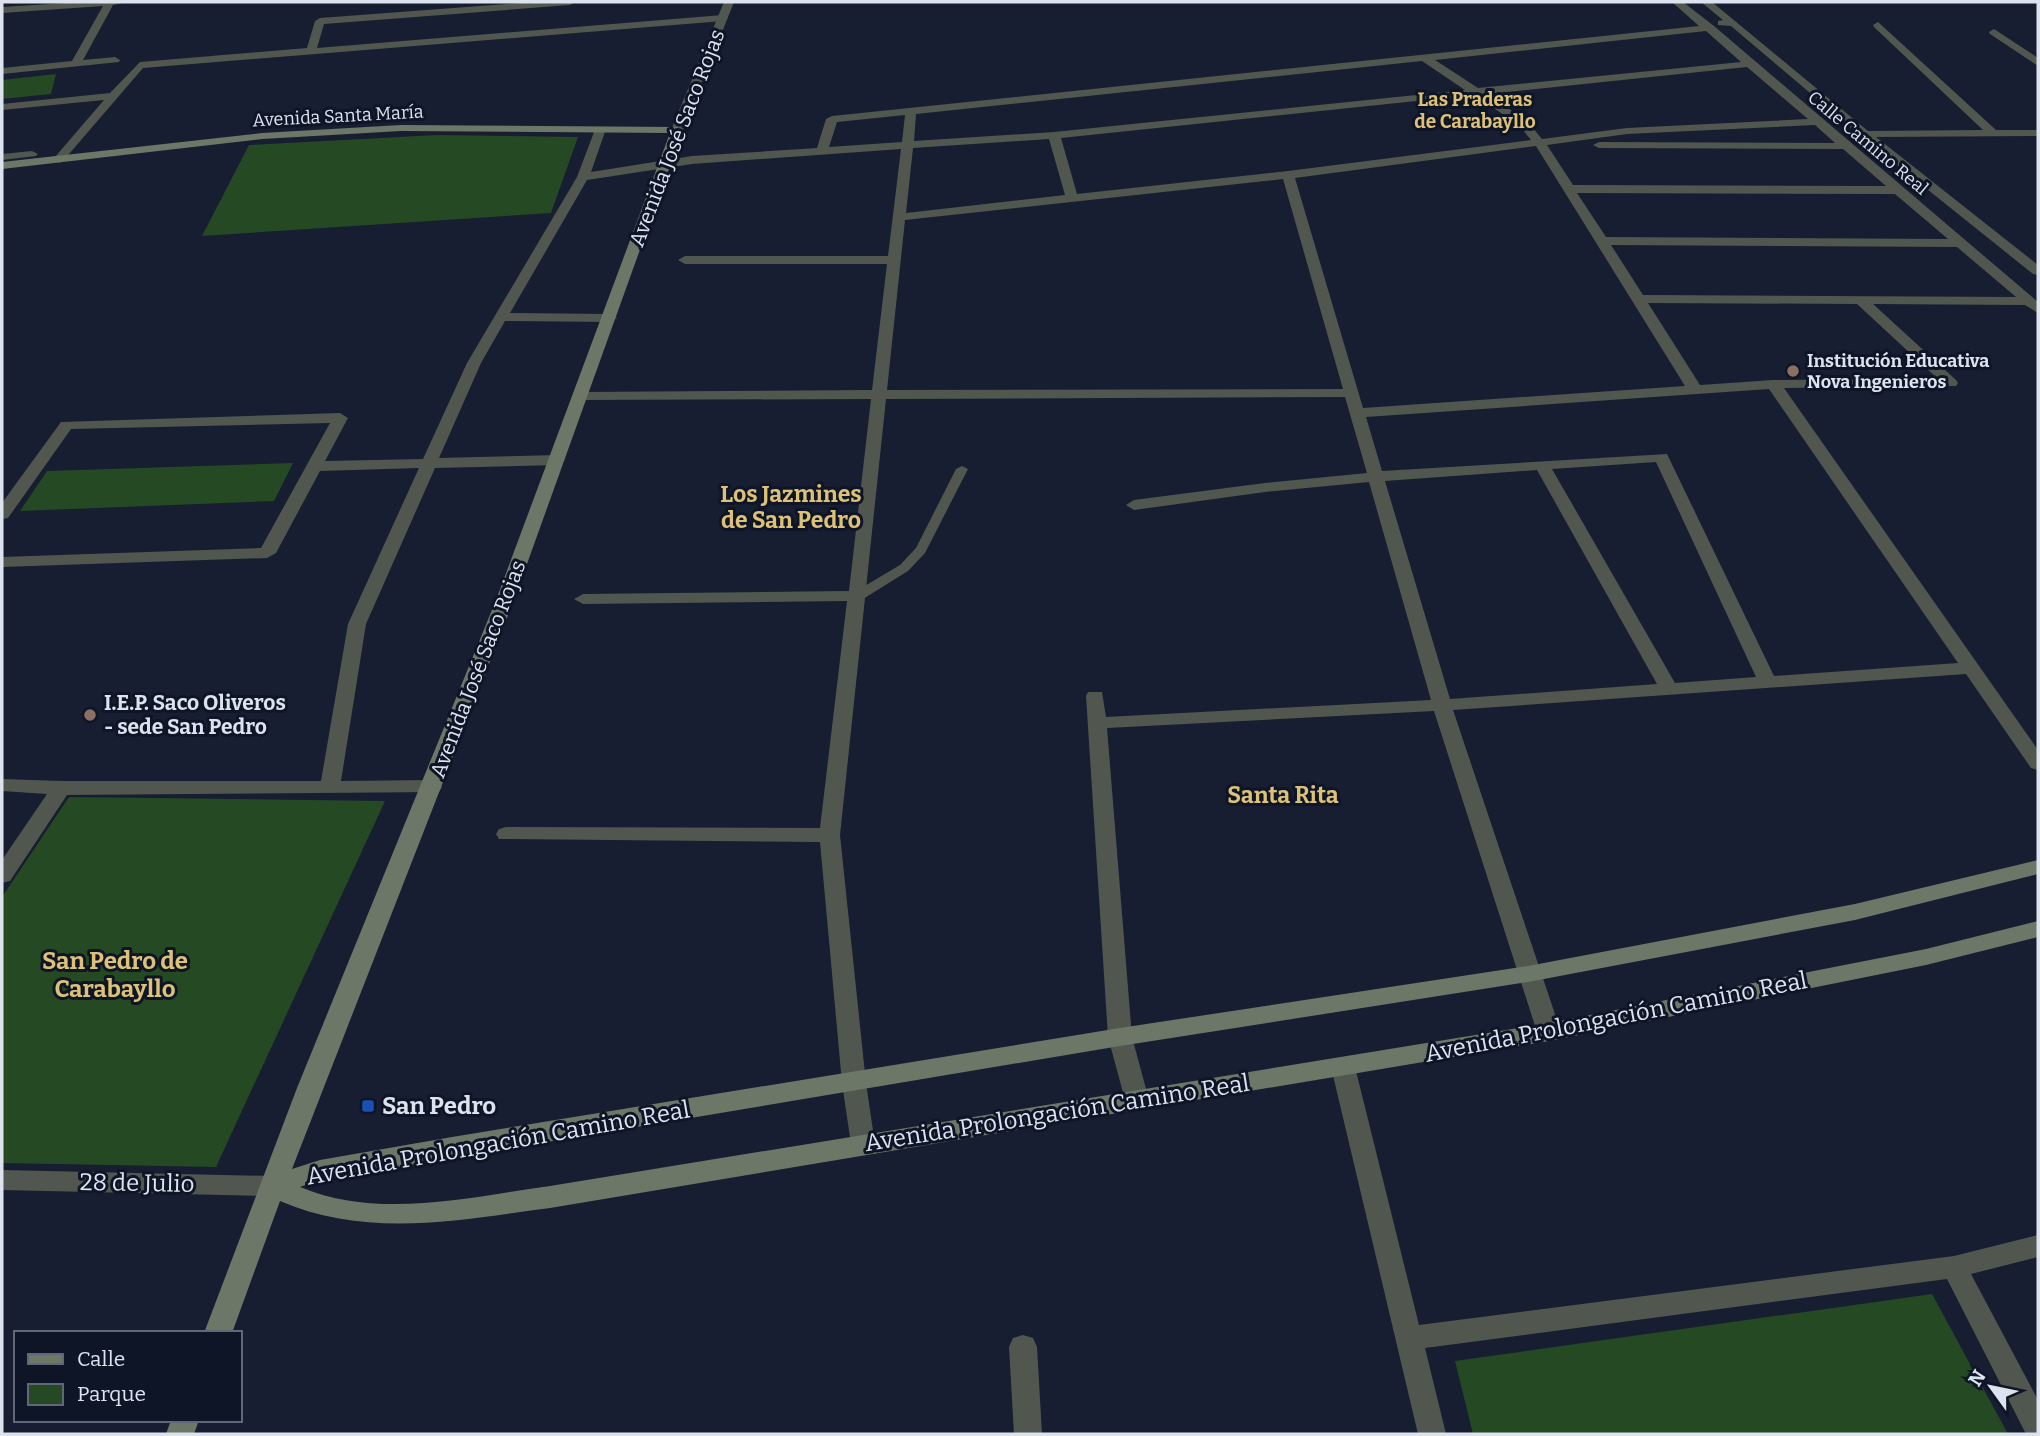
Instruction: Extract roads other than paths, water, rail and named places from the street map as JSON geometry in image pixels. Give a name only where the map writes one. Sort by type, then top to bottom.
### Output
[{"type":"main road","name":"Avenida Santa María","points":[[2,166],[262,136],[401,128],[677,130]]},
{"type":"main road","name":"Avenida José Saco Rojas","points":[[219,1331],[272,1186],[432,787],[557,460],[677,130]]},
{"type":"main road","name":"Avenida Prolongación Camino Real","points":[[272,1186],[320,1170],[1120,1037],[1528,974],[1855,912],[2038,867]]},
{"type":"main road","name":"Avenida Prolongación Camino Real","points":[[272,1186],[298,1199],[329,1209],[396,1215],[550,1196],[1549,1032],[1926,957],[2038,929]]},
{"type":"street","points":[[2,24],[9,7],[122,2]]},
{"type":"street","points":[[311,52],[320,21],[335,15],[570,2]]},
{"type":"street","name":"Avenida José Saco Rojas","points":[[677,130],[729,2]]},
{"type":"street","name":"Calle Camino Real","points":[[1677,2],[2033,305]]},
{"type":"street","points":[[1706,2],[1865,134],[2038,271]]},
{"type":"street","points":[[76,64],[110,3]]},
{"type":"street","points":[[59,159],[140,65],[723,18]]},
{"type":"street","points":[[822,151],[832,119],[911,113],[1732,23]]},
{"type":"street","points":[[1878,25],[1992,132]]},
{"type":"street","points":[[1994,33],[2038,63]]},
{"type":"street","points":[[1425,58],[1523,123],[1541,144],[1695,389]]},
{"type":"street","points":[[2,71],[116,60]]},
{"type":"street","points":[[583,177],[692,160],[1055,135],[1748,64]]},
{"type":"street","points":[[2,107],[114,96]]},
{"type":"street","points":[[863,1144],[854,1083],[830,835],[911,113]]},
{"type":"street","points":[[900,217],[1288,175],[1627,131],[1816,122]]},
{"type":"street","points":[[330,788],[357,624],[474,363],[583,177],[600,130]]},
{"type":"street","points":[[1830,134],[2038,133]]},
{"type":"street","points":[[1055,135],[1072,198]]},
{"type":"street","points":[[1541,144],[1843,145]]},
{"type":"street","points":[[2,157],[32,154]]},
{"type":"street","points":[[1288,175],[1442,705],[1549,1032]]},
{"type":"street","points":[[1569,189],[1897,190]]},
{"type":"street","points":[[1915,205],[1955,204]]},
{"type":"street","points":[[1602,241],[1960,243]]},
{"type":"street","points":[[685,260],[895,260]]},
{"type":"street","points":[[1639,299],[1860,300],[2033,305]]},
{"type":"street","points":[[1356,412],[1773,384],[1951,383],[1860,300]]},
{"type":"street","points":[[500,317],[610,318]]},
{"type":"street","points":[[1773,384],[2038,764]]},
{"type":"street","points":[[581,396],[1351,393]]},
{"type":"street","points":[[2,514],[8,495],[65,425],[340,418],[267,553],[2,562]]},
{"type":"street","points":[[1134,505],[1215,492],[1375,476],[1661,457],[1768,682]]},
{"type":"street","points":[[314,466],[557,460]]},
{"type":"street","points":[[1542,465],[1669,690]]},
{"type":"street","points":[[583,599],[858,596]]},
{"type":"street","points":[[1097,723],[1442,705],[1973,668]]},
{"type":"street","points":[[1095,696],[1120,1037],[1137,1100]]},
{"type":"street","points":[[2,785],[61,788],[432,787]]},
{"type":"street","points":[[2,876],[61,788]]},
{"type":"street","points":[[506,834],[830,835]]},
{"type":"street","points":[[1343,1067],[1432,1434]]},
{"type":"street","name":"28 de Julio","points":[[2,1180],[272,1186]]},
{"type":"street","points":[[1409,1338],[1954,1267],[2038,1246]]},
{"type":"street","points":[[1954,1267],[2038,1427]]},
{"type":"street","points":[[1023,1347],[1028,1434]]},
{"type":"lane","points":[[858,596],[904,568],[922,550],[962,469]]},
{"type":"place","name":"Institución Educativa Nova Ingenieros","points":[[1793,371]]},
{"type":"place","name":"I.E.P. Saco Oliveros - sede San Pedro","points":[[90,715]]},
{"type":"place","name":"San Pedro","points":[[368,1106]]},
{"type":"district","name":"Las Praderas de Carabayllo","points":[[1475,110]]},
{"type":"district","name":"Los Jazmines de San Pedro","points":[[791,507]]},
{"type":"district","name":"Santa Rita","points":[[1283,795]]},
{"type":"district","name":"San Pedro de Carabayllo","points":[[115,975]]}]
